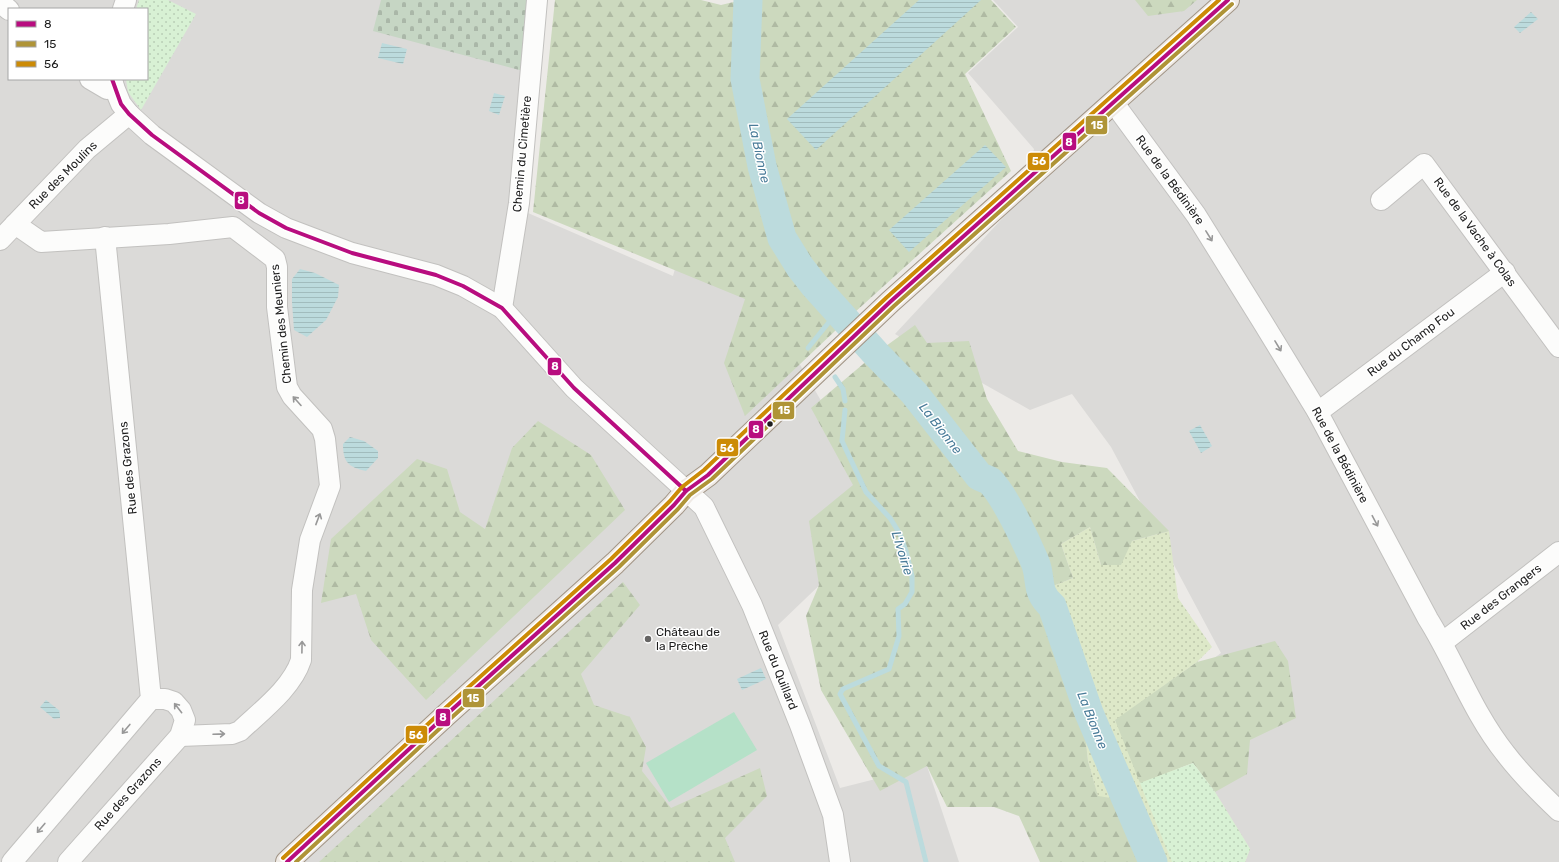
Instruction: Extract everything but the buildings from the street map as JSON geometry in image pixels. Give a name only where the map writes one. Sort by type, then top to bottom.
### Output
[{"type":"main road","points":[[287,862],[446,715],[615,563],[674,505],[686,491],[708,475],[883,308],[1228,0]]},
{"type":"street","name":"Chemin du Cimetière","points":[[502,308],[518,203],[537,0]]},
{"type":"street","points":[[0,2],[8,9]]},
{"type":"street","points":[[92,80],[107,89],[113,83]]},
{"type":"street","name":"Rue du Quillard","points":[[113,83],[121,104],[129,114],[152,135],[259,213],[286,228],[352,253],[436,275],[463,286],[502,308],[574,388],[704,507],[752,605],[800,725],[833,815],[840,862]]},
{"type":"street","name":"Rue de la Bédinière","points":[[1113,102],[1196,215],[1317,411],[1428,619],[1443,642],[1452,664],[1488,728],[1505,753],[1559,811]]},
{"type":"street","name":"Rue des Moulins","points":[[0,240],[87,149],[129,114]]},
{"type":"street","name":"Rue de la Vache à Colas","points":[[1381,200],[1424,164],[1559,347]]},
{"type":"street","name":"Chemin des Meuniers","points":[[15,224],[42,242],[169,234],[233,227],[274,259],[277,267],[277,307],[287,387],[292,396],[322,429],[325,439],[330,486],[310,540],[302,590],[302,660],[281,693],[240,731],[232,734],[180,736]]},
{"type":"street","name":"Rue des Grazons","points":[[105,237],[151,699]]},
{"type":"street","name":"Rue du Champ Fou","points":[[1317,411],[1505,272]]},
{"type":"street","name":"Rue des Grangers","points":[[1443,642],[1559,552]]},
{"type":"street","points":[[12,862],[151,699],[165,699],[174,702],[181,710],[185,720],[180,736]]},
{"type":"street","name":"Rue des Grazons","points":[[68,862],[180,736]]},
{"type":"shaded area","points":[[0,0],[544,0],[528,213],[673,276],[698,187],[827,411],[880,527],[778,625],[840,788],[927,766],[959,862],[0,862]]},
{"type":"shaded area","points":[[993,0],[1559,0],[1559,862],[1245,862],[1250,849],[1158,700],[1221,653],[1111,447],[1072,394],[1030,410],[895,334],[1025,194],[1034,149],[968,73],[1018,27]]},
{"type":"green space","points":[[139,0],[168,0],[196,14],[141,110],[128,92],[126,80],[148,80],[148,8],[136,8]]},
{"type":"green space","points":[[381,0],[535,0],[527,72],[373,31]]},
{"type":"green space","points":[[555,0],[701,0],[721,5],[742,0],[991,0],[1016,27],[965,74],[1011,171],[854,313],[745,416],[724,363],[745,299],[533,212]]},
{"type":"green space","points":[[1135,0],[1197,0],[1184,11],[1148,16]]},
{"type":"green space","points":[[915,325],[927,343],[969,341],[987,399],[1018,451],[1062,462],[1107,468],[1169,531],[1132,541],[1121,565],[1101,565],[1090,527],[1061,544],[1073,578],[1053,586],[1047,608],[1079,680],[1088,761],[1098,796],[1124,800],[1149,862],[1040,862],[1019,816],[994,807],[947,807],[927,766],[880,791],[821,690],[806,616],[819,585],[809,521],[853,485],[811,408],[875,354]]},
{"type":"green space","points":[[538,421],[591,455],[625,510],[426,700],[371,640],[356,594],[321,603],[331,539],[417,459],[447,469],[460,512],[485,529],[512,448]]},
{"type":"green space","points":[[1090,527],[1101,565],[1132,541],[1169,531],[1178,598],[1212,647],[1197,662],[1115,721],[1215,792],[1250,849],[1245,862],[1149,862],[1141,844],[1098,797],[1088,761],[1079,680],[1047,608],[1053,586],[1073,578],[1061,544]]},
{"type":"green space","points":[[623,582],[640,605],[581,674],[594,705],[630,717],[646,747],[642,771],[671,808],[760,768],[767,796],[725,838],[735,862],[319,862]]},
{"type":"green space","points":[[1275,641],[1288,661],[1296,718],[1250,740],[1247,774],[1215,792],[1193,763],[1140,783],[1115,720],[1197,662]]},
{"type":"green space","points":[[734,712],[757,750],[669,802],[646,763]]},
{"type":"green space","points":[[1193,763],[1215,792],[1250,849],[1245,862],[1172,862],[1140,783]]},
{"type":"water","points":[[919,0],[981,0],[816,150],[787,119]]},
{"type":"water","points":[[1531,12],[1538,19],[1520,33],[1514,27]]},
{"type":"water","points":[[382,43],[407,49],[403,64],[378,58]]},
{"type":"water","points":[[494,93],[505,96],[499,115],[489,111]]},
{"type":"water","points":[[985,145],[1006,167],[909,252],[889,230]]},
{"type":"water","points":[[300,269],[315,273],[339,285],[338,297],[326,320],[307,337],[294,330],[292,279]]},
{"type":"water","points":[[1200,425],[1212,446],[1201,453],[1189,431]]},
{"type":"water","points":[[350,437],[364,441],[378,451],[378,458],[366,471],[355,468],[348,463],[344,455],[343,444]]},
{"type":"water","points":[[761,668],[766,679],[742,690],[737,679]]},
{"type":"water","points":[[46,700],[60,711],[60,718],[54,719],[40,707]]},
{"type":"waterway","name":"La Bionne","points":[[748,0],[745,79],[762,166],[782,238],[800,267],[814,285],[877,355],[914,393],[979,476],[990,481],[1002,497],[1021,531],[1035,562],[1043,596],[1052,606],[1089,713],[1153,862]]},
{"type":"waterway","name":"L'Ivoirie","points":[[808,348],[838,311]]},
{"type":"waterway","name":"L'Ivoirie","points":[[835,377],[843,389],[845,401]]},
{"type":"waterway","name":"L'Ivoirie","points":[[845,410],[842,441],[866,492],[890,518],[900,534],[912,576],[912,592],[905,604],[898,609],[899,636],[889,669],[843,689],[840,694],[879,766],[906,782],[926,862]]},
{"type":"transit line","name":"56","points":[[283,858],[442,711],[611,559],[670,501],[682,487],[704,470],[886,298],[1219,0]]},
{"type":"transit line","name":"8","points":[[287,862],[446,715],[615,563],[674,505],[686,491],[708,475],[890,302],[1228,0]]},
{"type":"transit line","name":"15","points":[[296,862],[450,719],[619,567],[678,509],[690,495],[712,479],[894,306],[1232,4]]},
{"type":"transit line","name":"8","points":[[112,80],[121,104],[129,114],[152,135],[259,213],[286,228],[352,253],[436,275],[463,286],[502,308],[574,388],[686,491]]},
{"type":"place","name":"Château de la Prêche","points":[[648,639]]}]
